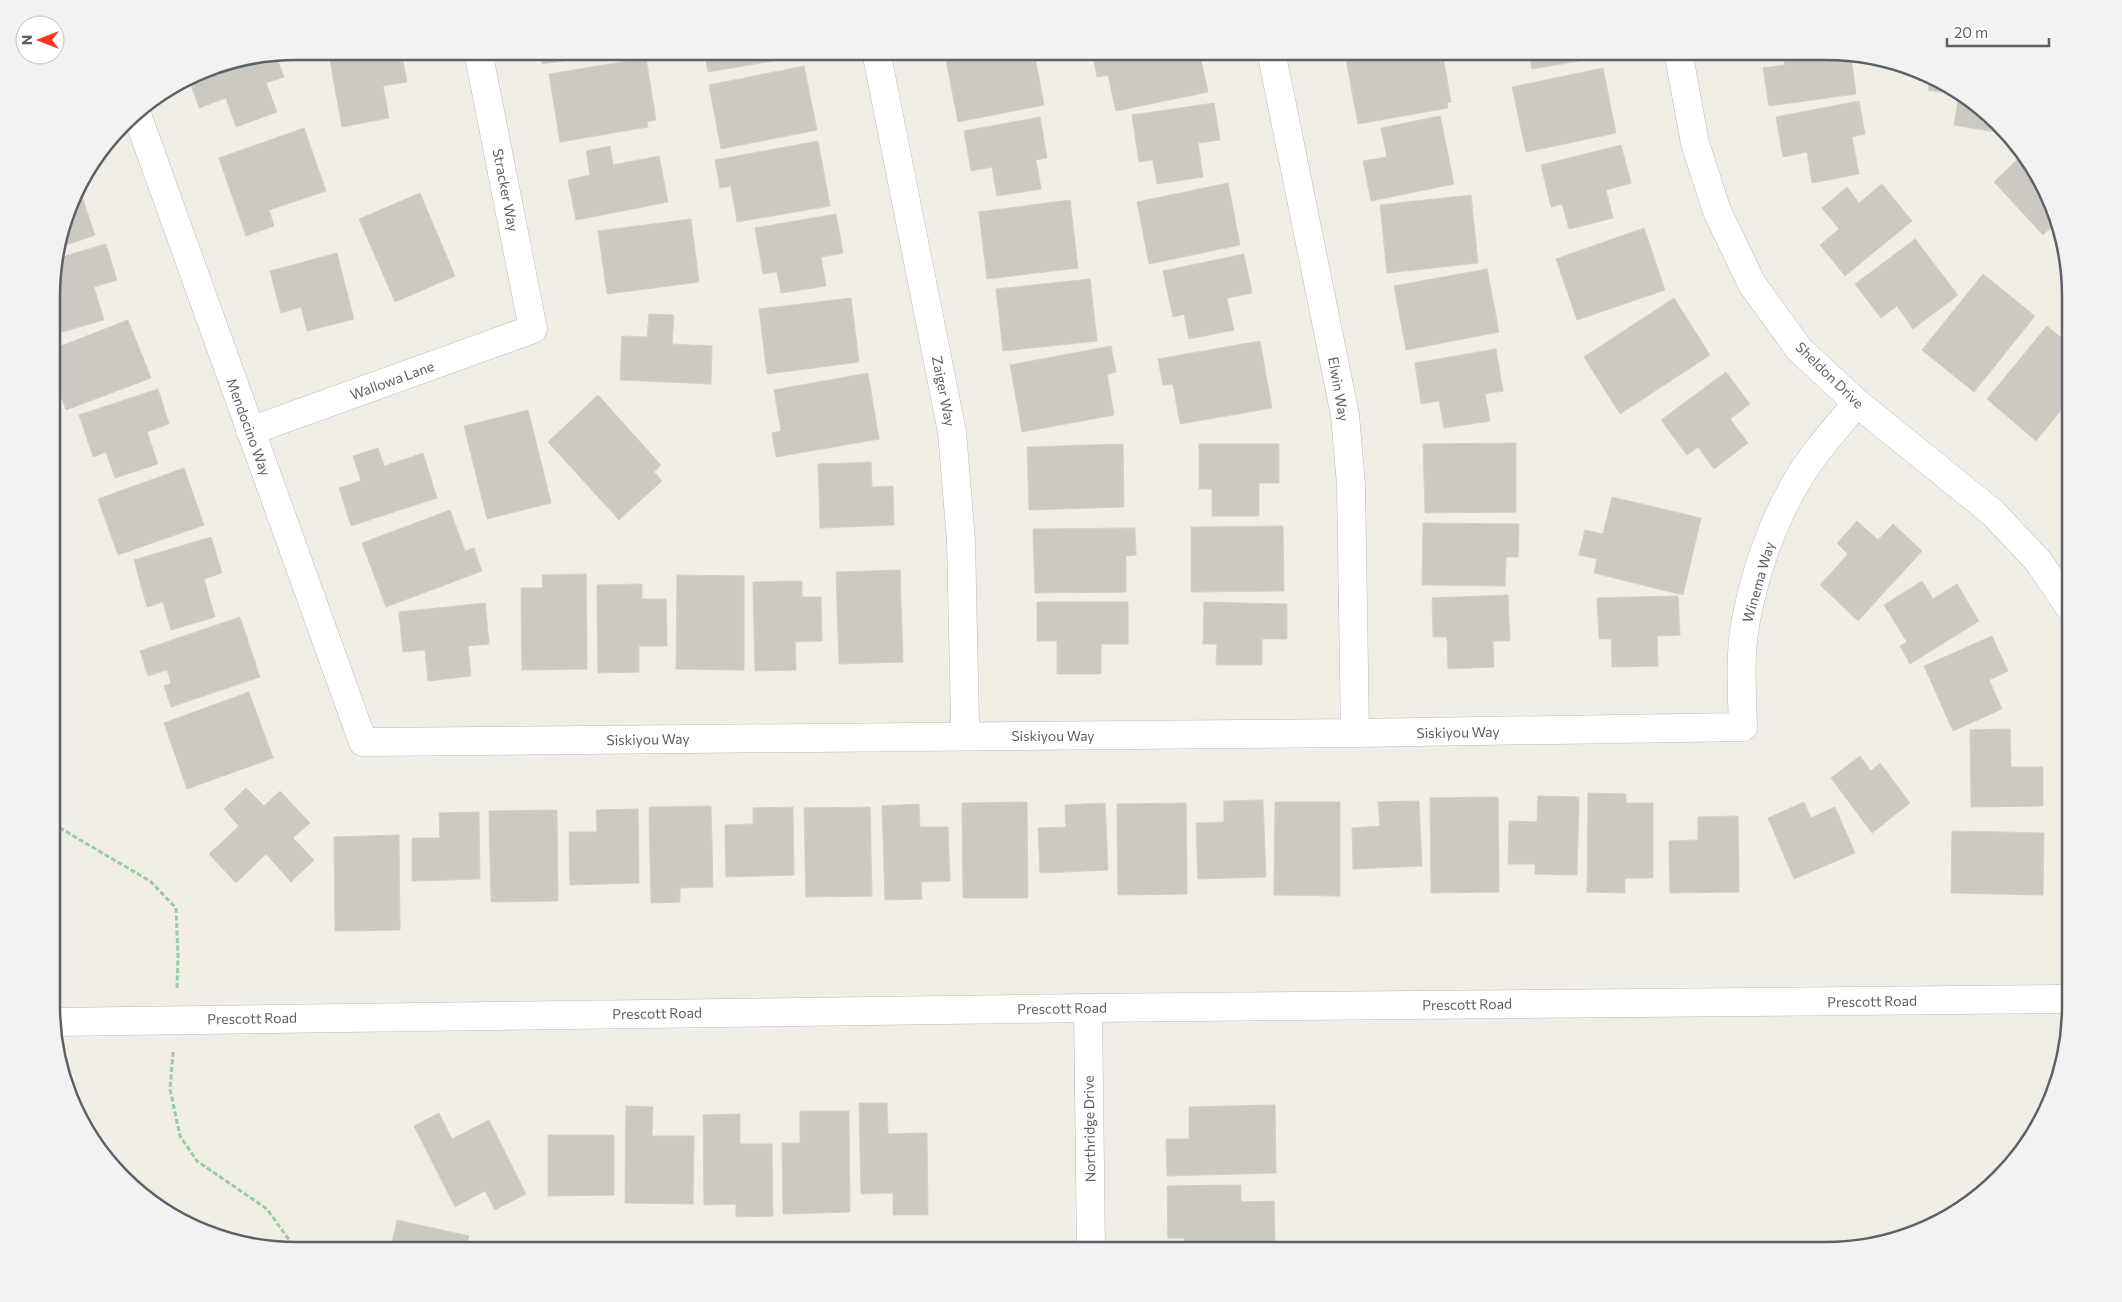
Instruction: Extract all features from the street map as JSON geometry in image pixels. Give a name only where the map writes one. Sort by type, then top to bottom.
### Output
[{"type":"street","name":"Stracker Way","points":[[480,60],[533,329]]},
{"type":"street","name":"Zaiger Way","points":[[878,60],[952,432],[961,541],[965,722],[967,736]]},
{"type":"street","name":"Elwin Way","points":[[1273,60],[1345,415],[1351,485],[1355,734]]},
{"type":"street","name":"Sheldon Drive","points":[[1680,60],[1696,142],[1714,203],[1752,284],[1799,349],[1857,403],[1993,513],[2039,562],[2062,596]]},
{"type":"street","name":"Mendocino Way","points":[[139,121],[363,742]]},
{"type":"street","name":"Wallowa Lane","points":[[250,431],[533,329]]},
{"type":"street","name":"Winema Way","points":[[1743,727],[1741,676],[1746,622],[1763,554],[1784,504],[1817,451],[1857,403]]},
{"type":"street","name":"Siskiyou Way","points":[[363,742],[1355,734],[1743,727]]},
{"type":"street","name":"Prescott Road","points":[[61,1022],[1088,1008],[2062,999]]},
{"type":"street","name":"Northridge Drive","points":[[1088,1008],[1091,1242]]},
{"type":"path","points":[[60,828],[150,881],[176,908],[178,956]]},
{"type":"path","points":[[170,1089],[180,1136],[198,1161],[267,1209],[290,1242]]},
{"type":"building","points":[[330,60],[403,60],[407,82],[383,86],[389,118],[342,127]]},
{"type":"building","points":[[542,60],[569,60],[542,64]]},
{"type":"building","points":[[634,60],[646,60],[656,120],[647,122],[648,127],[560,142],[549,74]]},
{"type":"building","points":[[706,60],[779,60],[708,72]]},
{"type":"building","points":[[946,60],[1036,60],[1044,105],[958,122]]},
{"type":"building","points":[[1094,60],[1201,60],[1208,92],[1116,111],[1108,75],[1097,77]]},
{"type":"building","points":[[1346,60],[1444,60],[1451,102],[1447,103],[1448,108],[1358,124]]},
{"type":"building","points":[[1530,60],[1579,61],[1532,69]]},
{"type":"building","points":[[1784,60],[1852,62],[1856,94],[1769,106],[1763,68],[1785,65]]},
{"type":"building","points":[[278,61],[284,77],[266,83],[277,112],[236,127],[226,98],[199,108],[191,85],[235,68]]},
{"type":"building","points":[[804,66],[817,130],[721,149],[709,85]]},
{"type":"building","points":[[1603,68],[1616,133],[1526,152],[1512,87]]},
{"type":"building","points":[[1929,84],[1945,93],[1928,90]]},
{"type":"building","points":[[1859,101],[1865,134],[1852,137],[1859,174],[1812,183],[1807,152],[1783,157],[1776,117]]},
{"type":"building","points":[[1958,101],[1996,132],[1954,125]]},
{"type":"building","points":[[1214,103],[1220,140],[1198,143],[1203,177],[1157,184],[1153,160],[1139,162],[1132,115]]},
{"type":"building","points":[[1440,116],[1454,184],[1371,201],[1363,161],[1387,157],[1381,128]]},
{"type":"building","points":[[1040,117],[1047,158],[1036,160],[1041,189],[997,196],[992,167],[971,171],[964,131]]},
{"type":"building","points":[[304,128],[326,191],[269,210],[274,226],[246,236],[219,158]]},
{"type":"building","points":[[818,141],[830,206],[737,222],[731,186],[720,188],[715,160]]},
{"type":"building","points":[[1621,145],[1631,183],[1606,190],[1613,218],[1569,229],[1562,204],[1551,207],[1541,165]]},
{"type":"building","points":[[610,146],[613,165],[659,156],[668,202],[576,220],[568,180],[590,175],[586,151]]},
{"type":"building","points":[[2018,159],[2038,192],[2051,227],[2043,235],[1994,182]]},
{"type":"building","points":[[1228,183],[1240,245],[1149,264],[1137,202]]},
{"type":"building","points":[[1882,184],[1912,221],[1845,276],[1820,245],[1839,229],[1822,208],[1847,187],[1859,203]]},
{"type":"building","points":[[420,193],[455,276],[395,302],[359,219]]},
{"type":"building","points":[[1471,195],[1478,263],[1387,273],[1380,205]]},
{"type":"building","points":[[82,197],[95,235],[66,245]]},
{"type":"building","points":[[1070,200],[1078,268],[987,279],[979,212]]},
{"type":"building","points":[[836,214],[843,253],[821,257],[826,286],[781,293],[777,272],[763,274],[755,228]]},
{"type":"building","points":[[691,219],[699,282],[607,294],[598,231]]},
{"type":"building","points":[[1644,228],[1665,290],[1577,320],[1556,259]]},
{"type":"building","points":[[1915,239],[1958,295],[1913,329],[1897,306],[1881,318],[1855,284]]},
{"type":"building","points":[[106,244],[117,280],[94,287],[104,320],[60,332],[60,296],[64,256]]},
{"type":"building","points":[[337,253],[354,319],[307,331],[301,307],[281,313],[270,271]]},
{"type":"building","points":[[1244,254],[1252,293],[1227,298],[1234,330],[1189,339],[1184,314],[1173,317],[1163,271]]},
{"type":"building","points":[[1487,269],[1499,332],[1406,350],[1394,286]]},
{"type":"building","points":[[1983,274],[2035,316],[1974,392],[1922,350]]},
{"type":"building","points":[[1090,279],[1097,341],[1003,351],[996,289]]},
{"type":"building","points":[[851,298],[859,362],[767,374],[759,309]]},
{"type":"building","points":[[1674,298],[1710,355],[1620,414],[1584,357]]},
{"type":"building","points":[[649,314],[674,315],[672,344],[712,346],[711,384],[620,380],[622,336],[647,337]]},
{"type":"building","points":[[128,320],[151,378],[66,410],[60,394],[60,346]]},
{"type":"building","points":[[2047,326],[2062,338],[2062,409],[2036,441],[1987,399]]},
{"type":"building","points":[[1260,341],[1272,408],[1180,424],[1173,384],[1163,385],[1158,359]]},
{"type":"building","points":[[1111,346],[1116,372],[1107,374],[1114,415],[1022,432],[1010,365]]},
{"type":"building","points":[[1496,349],[1503,391],[1485,394],[1490,421],[1444,428],[1439,401],[1421,404],[1415,363]]},
{"type":"building","points":[[1726,372],[1750,404],[1730,419],[1748,443],[1714,469],[1698,447],[1687,455],[1661,420]]},
{"type":"building","points":[[868,373],[879,439],[776,457],[772,433],[781,431],[774,390]]},
{"type":"building","points":[[158,389],[169,424],[147,432],[158,464],[115,478],[106,452],[93,457],[79,415]]},
{"type":"building","points":[[598,395],[661,465],[654,472],[662,481],[619,520],[548,442]]},
{"type":"building","points":[[528,410],[551,503],[487,519],[464,426]]},
{"type":"building","points":[[1516,443],[1516,512],[1425,513],[1423,444]]},
{"type":"building","points":[[1123,444],[1124,507],[1029,510],[1027,447]]},
{"type":"building","points":[[1199,444],[1279,444],[1279,483],[1259,483],[1259,516],[1212,516],[1212,489],[1199,489]]},
{"type":"building","points":[[378,448],[384,466],[423,453],[437,498],[351,526],[339,488],[361,481],[353,456]]},
{"type":"building","points":[[871,462],[872,487],[893,486],[894,525],[820,528],[818,464]]},
{"type":"building","points":[[184,468],[204,525],[118,555],[98,499]]},
{"type":"building","points":[[1612,497],[1701,518],[1683,595],[1594,573],[1597,559],[1579,555],[1585,530],[1603,534]]},
{"type":"building","points":[[450,510],[465,551],[474,548],[482,571],[386,607],[362,543]]},
{"type":"building","points":[[1857,521],[1878,540],[1893,524],[1922,551],[1858,621],[1820,585],[1848,554],[1837,543]]},
{"type":"building","points":[[1423,523],[1519,524],[1518,557],[1506,557],[1505,586],[1422,585]]},
{"type":"building","points":[[1283,526],[1284,591],[1191,592],[1191,527]]},
{"type":"building","points":[[1135,528],[1136,555],[1126,556],[1126,592],[1035,593],[1033,529]]},
{"type":"building","points":[[211,537],[222,573],[204,579],[215,617],[171,630],[163,602],[147,607],[134,560]]},
{"type":"building","points":[[900,570],[903,662],[839,664],[836,572]]},
{"type":"building","points":[[586,574],[587,669],[522,670],[521,588],[543,588],[542,575]]},
{"type":"building","points":[[677,575],[744,576],[744,670],[676,669]]},
{"type":"building","points":[[802,581],[802,597],[821,597],[822,641],[795,642],[796,670],[755,671],[753,582]]},
{"type":"building","points":[[1922,581],[1933,599],[1957,584],[1979,621],[1910,664],[1900,646],[1907,642],[1884,605]]},
{"type":"building","points":[[642,584],[642,599],[666,599],[667,646],[639,646],[639,672],[598,673],[597,585]]},
{"type":"building","points":[[1508,595],[1510,641],[1493,641],[1494,667],[1448,669],[1447,637],[1433,637],[1432,598]]},
{"type":"building","points":[[1678,596],[1680,635],[1657,636],[1658,666],[1612,667],[1611,639],[1599,639],[1597,598]]},
{"type":"building","points":[[1037,602],[1128,602],[1128,644],[1101,644],[1101,674],[1057,674],[1057,641],[1037,641]]},
{"type":"building","points":[[1204,602],[1287,604],[1287,639],[1262,639],[1262,665],[1216,665],[1217,644],[1203,644]]},
{"type":"building","points":[[485,603],[489,644],[468,646],[471,676],[428,681],[425,650],[403,652],[399,612]]},
{"type":"building","points":[[240,617],[260,677],[171,707],[164,686],[171,683],[167,670],[148,676],[140,651]]},
{"type":"building","points":[[1992,636],[2008,671],[1989,680],[2002,709],[1953,731],[1924,666]]},
{"type":"building","points":[[249,692],[273,758],[187,789],[164,723]]},
{"type":"building","points":[[2010,729],[2011,767],[2043,767],[2043,806],[1971,807],[1970,730]]},
{"type":"building","points":[[1860,756],[1871,771],[1880,763],[1910,803],[1872,833],[1831,778]]},
{"type":"building","points":[[246,788],[264,806],[280,791],[310,823],[293,838],[314,860],[291,882],[266,854],[236,883],[209,854],[239,826],[224,809]]},
{"type":"building","points":[[1588,793],[1626,794],[1626,803],[1653,803],[1653,878],[1625,878],[1625,893],[1587,892]]},
{"type":"building","points":[[1538,796],[1579,797],[1577,875],[1535,874],[1535,864],[1508,864],[1509,821],[1537,822]]},
{"type":"building","points":[[1498,797],[1499,892],[1431,893],[1430,798]]},
{"type":"building","points":[[1263,800],[1266,877],[1198,879],[1196,823],[1224,822],[1224,801]]},
{"type":"building","points":[[1419,801],[1422,866],[1353,869],[1352,828],[1380,826],[1378,802]]},
{"type":"building","points":[[1027,802],[1028,898],[963,898],[962,803]]},
{"type":"building","points":[[1275,802],[1340,802],[1340,896],[1274,895]]},
{"type":"building","points":[[1804,802],[1811,818],[1835,807],[1855,853],[1794,879],[1768,818]]},
{"type":"building","points":[[1105,803],[1108,870],[1040,873],[1038,828],[1066,827],[1065,805]]},
{"type":"building","points":[[1186,803],[1187,894],[1118,895],[1117,804]]},
{"type":"building","points":[[919,804],[920,827],[948,827],[950,881],[921,882],[922,899],[885,900],[882,806]]},
{"type":"building","points":[[711,806],[713,887],[680,888],[680,902],[651,903],[649,807]]},
{"type":"building","points":[[793,807],[794,875],[726,877],[725,825],[753,824],[753,808]]},
{"type":"building","points":[[870,807],[872,896],[806,897],[804,808]]},
{"type":"building","points":[[638,809],[639,883],[570,885],[569,832],[597,832],[596,810]]},
{"type":"building","points":[[557,810],[558,901],[491,902],[489,811]]},
{"type":"building","points":[[479,812],[480,879],[412,881],[412,838],[440,838],[439,813]]},
{"type":"building","points":[[1738,816],[1739,892],[1670,893],[1669,841],[1698,840],[1698,817]]},
{"type":"building","points":[[1952,831],[2044,833],[2043,895],[1951,893]]},
{"type":"building","points":[[399,835],[400,930],[335,931],[334,837]]},
{"type":"building","points":[[859,1103],[887,1103],[888,1134],[927,1133],[928,1215],[893,1215],[893,1193],[861,1194]]},
{"type":"building","points":[[1275,1105],[1276,1173],[1167,1176],[1166,1139],[1189,1139],[1189,1107]]},
{"type":"building","points":[[626,1106],[653,1107],[652,1136],[694,1136],[693,1204],[625,1203]]},
{"type":"building","points":[[800,1111],[849,1111],[850,1212],[783,1214],[782,1143],[800,1143]]},
{"type":"building","points":[[439,1113],[452,1139],[489,1120],[526,1194],[495,1210],[485,1191],[455,1207],[414,1126]]},
{"type":"building","points":[[740,1114],[740,1144],[772,1144],[773,1216],[736,1217],[736,1204],[704,1205],[703,1115]]},
{"type":"building","points":[[548,1135],[614,1135],[614,1195],[548,1196]]},
{"type":"building","points":[[1241,1185],[1241,1202],[1274,1201],[1275,1242],[1184,1242],[1184,1238],[1168,1238],[1167,1186]]},
{"type":"building","points":[[397,1220],[469,1236],[467,1242],[392,1242]]}]
